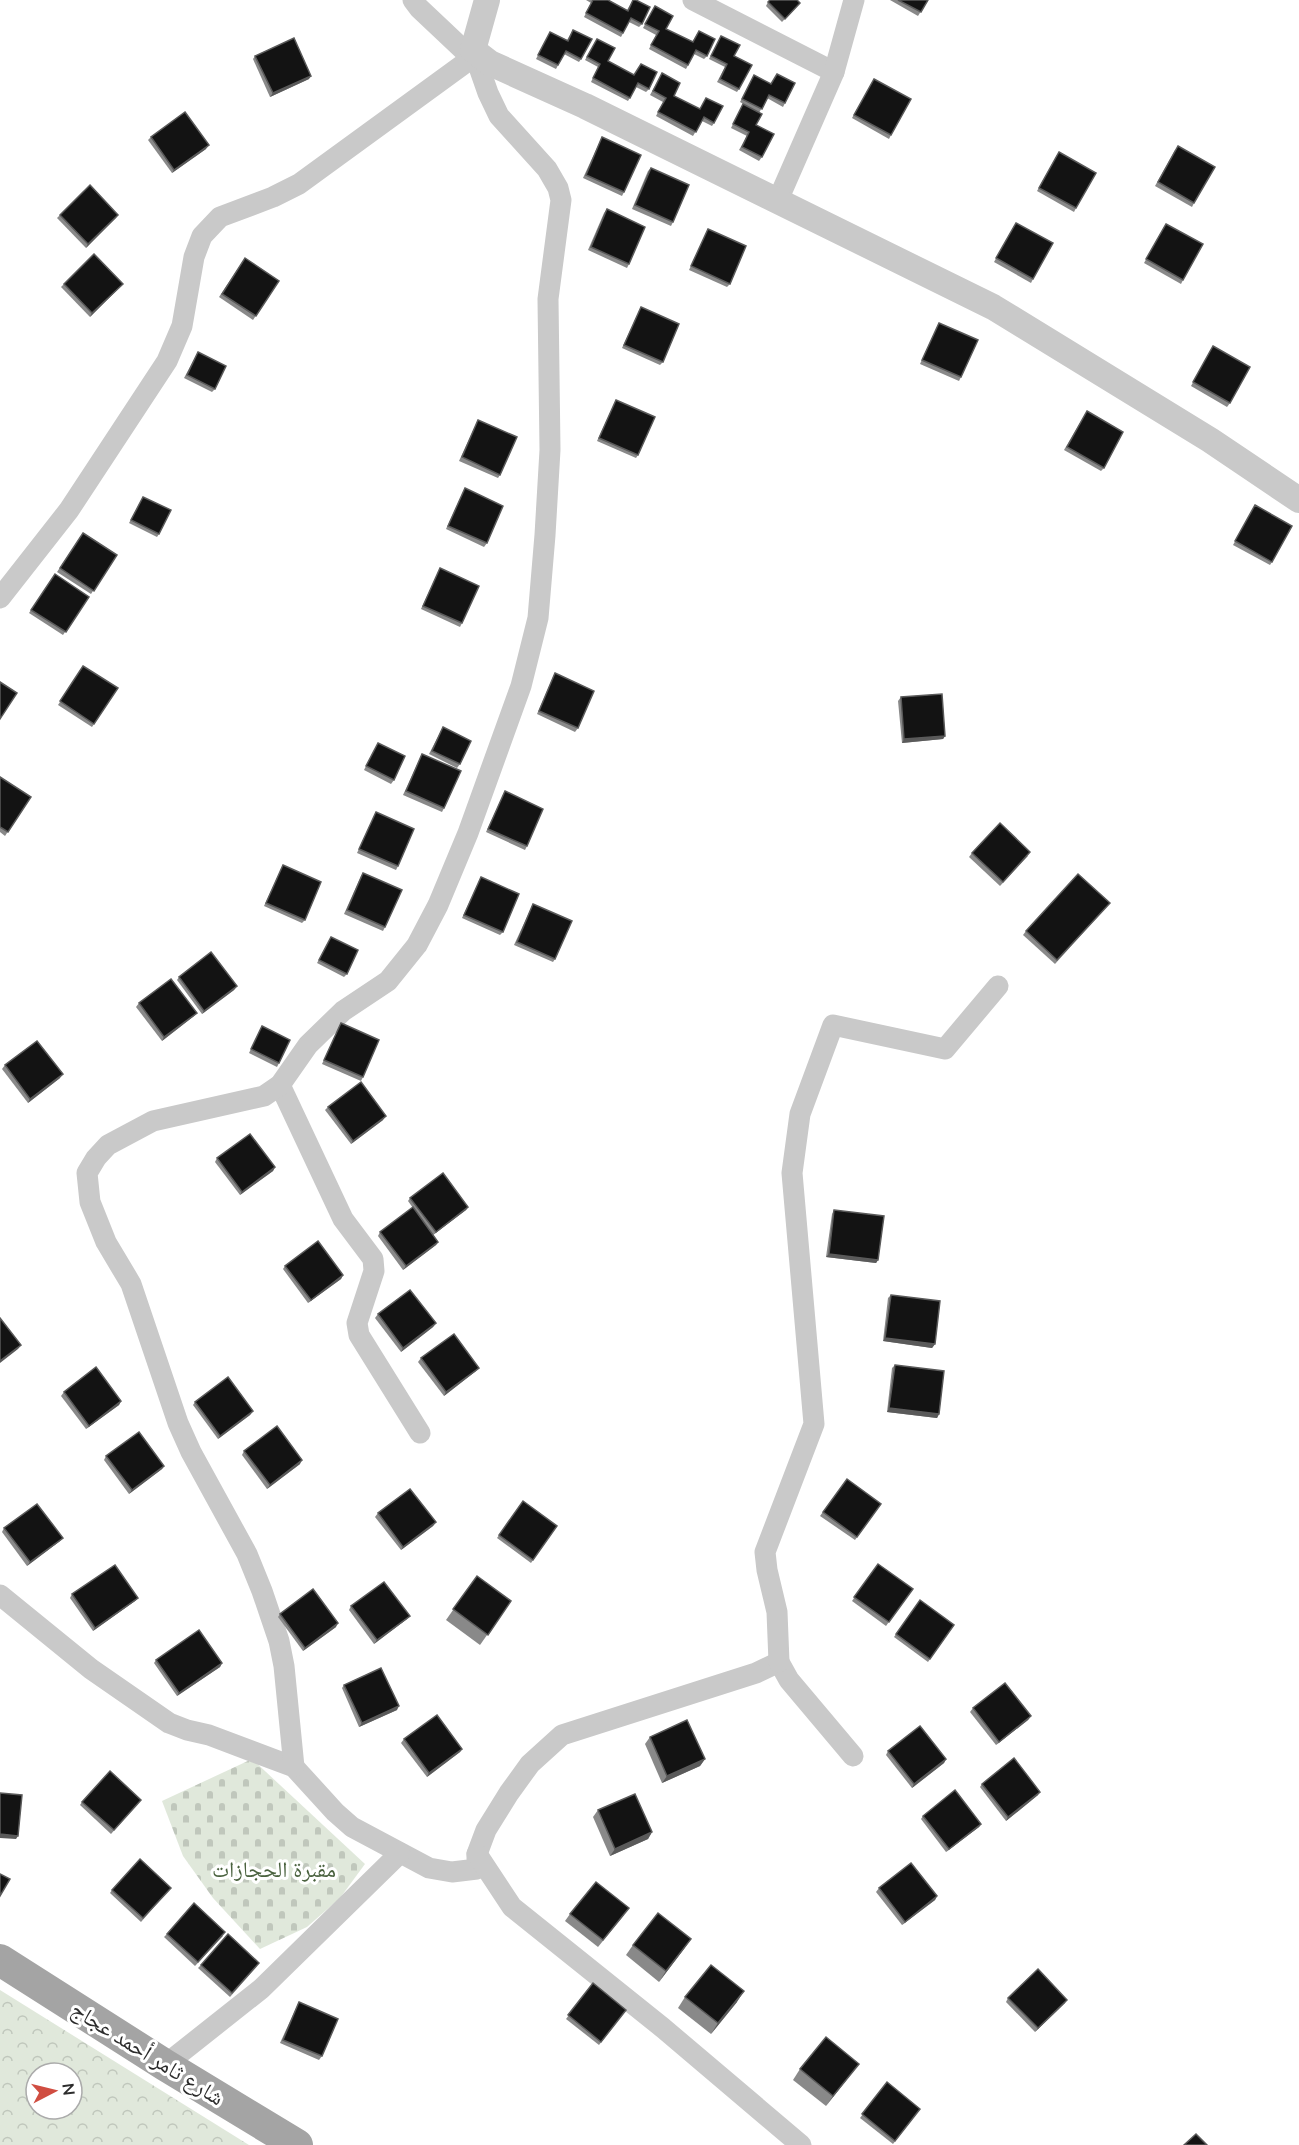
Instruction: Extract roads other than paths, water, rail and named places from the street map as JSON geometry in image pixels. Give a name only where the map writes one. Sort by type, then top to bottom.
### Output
[{"type":"main road","name":"شارع ثامر أحمد عجاج","points":[[0,1960],[165,2066],[297,2145]]},
{"type":"street","points":[[413,0],[418,8],[472,54],[585,106],[993,306],[1210,440],[1299,500]]},
{"type":"street","points":[[0,598],[69,510],[167,361],[182,326],[194,256],[202,236],[220,217],[273,198],[299,184],[472,54],[487,0]]},
{"type":"street","points":[[693,0],[834,72]]},
{"type":"street","points":[[778,200],[834,72],[855,0]]},
{"type":"street","points":[[294,1767],[284,1666],[279,1641],[262,1591],[247,1554],[191,1452],[178,1423],[131,1284],[106,1242],[90,1202],[87,1173],[96,1158],[108,1145],[153,1121],[264,1096],[280,1085],[308,1045],[343,1011],[388,981],[417,945],[438,905],[468,833],[521,686],[538,618],[545,535],[550,450],[548,299],[561,200],[558,188],[547,169],[499,116],[472,54]]},
{"type":"street","points":[[854,1756],[789,1680],[778,1662],[777,1612],[765,1552],[814,1424],[792,1173],[800,1114],[833,1025],[945,1049],[998,986]]},
{"type":"street","points":[[280,1085],[343,1219],[373,1259],[374,1271],[357,1323],[359,1335],[420,1433]]},
{"type":"street","points":[[0,1596],[91,1669],[169,1724],[209,1735],[294,1767],[352,1827],[429,1868],[452,1872],[477,1869],[477,1854],[486,1830],[509,1793],[530,1764],[561,1735],[756,1673],[778,1662]]},
{"type":"street","points":[[165,2066],[261,1989],[400,1853]]},
{"type":"street","points":[[477,1854],[512,1907],[663,2028],[801,2145]]},
{"type":"park label","name":"مقبرة الحجازات","points":[[274,1869]]}]
